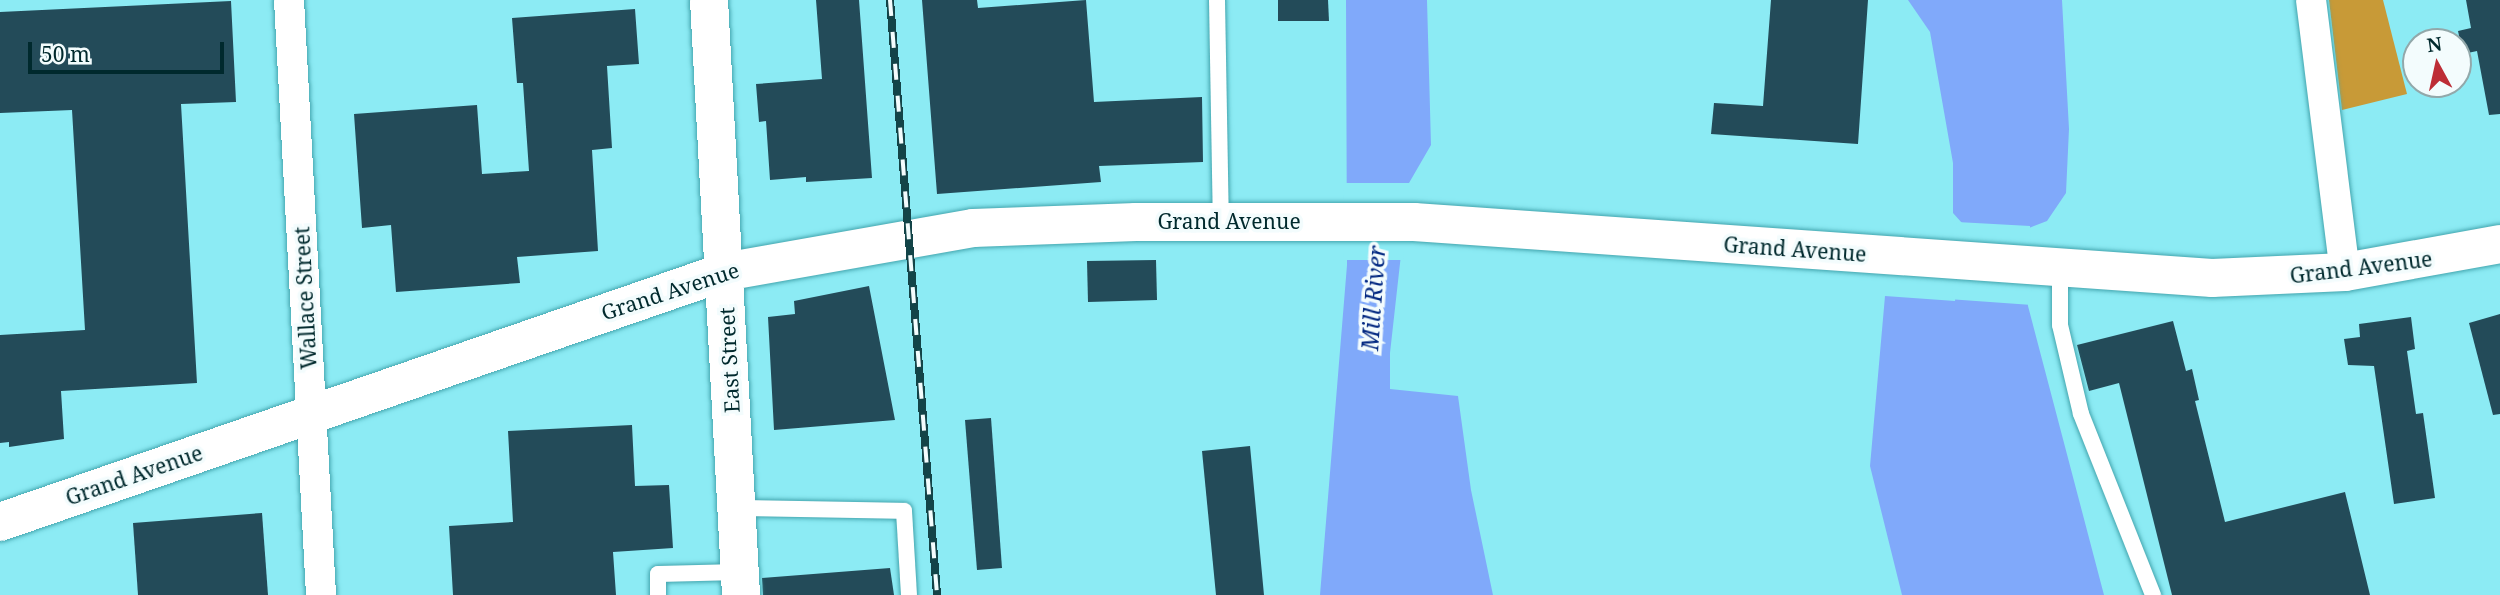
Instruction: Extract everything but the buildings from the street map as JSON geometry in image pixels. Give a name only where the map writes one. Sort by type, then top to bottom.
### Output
[{"type":"main road","name":"East Street","points":[[709,0],[741,584]]},
{"type":"main road","name":"Grand Avenue","points":[[0,522],[312,412],[724,272],[973,228],[1220,221],[1414,222],[2212,278],[2345,272],[2500,244]]},
{"type":"street","name":"Wallace Street","points":[[289,0],[321,595]]},
{"type":"street","points":[[2311,0],[2345,272]]},
{"type":"lane","points":[[1217,0],[1220,221]]},
{"type":"lane","points":[[2046,268],[2081,414],[2153,595]]},
{"type":"lane","points":[[737,508],[904,511],[909,595]]},
{"type":"lane","points":[[658,595],[658,574],[741,584]]},
{"type":"shaded area","points":[[2329,0],[2383,0],[2402,74],[2402,95],[2342,110]]},
{"type":"water","name":"Mill River","points":[[1346,0],[1427,0],[1431,145],[1409,183],[1390,353],[1390,389],[1458,396],[1471,490],[1493,595],[1320,595],[1347,265]]},
{"type":"water","points":[[1908,0],[2062,0],[2069,129],[2066,193],[2047,221],[2024,230],[2028,306],[2104,595],[1902,595],[1870,466],[1885,296],[1955,301],[1962,223],[1953,213],[1953,163],[1930,32]]},
{"type":"pier","points":[[1344,183],[1413,183],[1403,260],[1343,260]]},
{"type":"pier","points":[[1957,222],[2030,226],[2032,305],[1948,299],[1952,297]]},
{"type":"railway","points":[[890,0],[937,595]]}]
